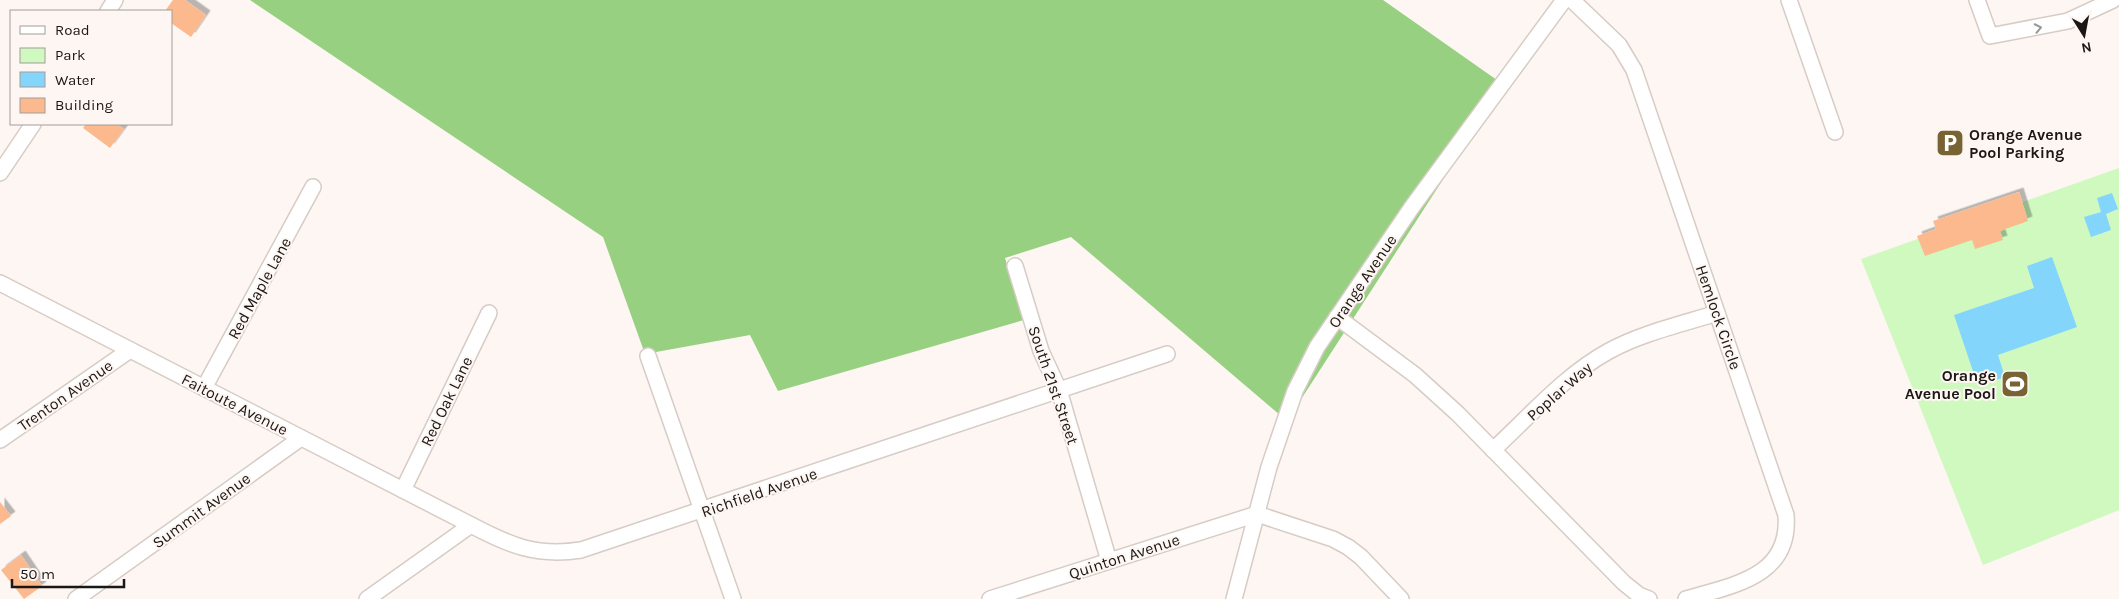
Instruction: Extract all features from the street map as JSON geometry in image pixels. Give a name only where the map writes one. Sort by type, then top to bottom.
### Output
[{"type":"street","name":"Orange Avenue","points":[[1234,599],[1269,467],[1294,391],[1317,347],[1412,207],[1564,0]]},
{"type":"street","name":"Hemlock Circle","points":[[1572,0],[1619,45],[1634,70],[1786,515],[1787,527],[1782,549],[1768,568],[1747,579],[1686,599]]},
{"type":"street","points":[[1789,0],[1835,132]]},
{"type":"street","points":[[1977,0],[1990,36],[2068,21],[2113,0]]},
{"type":"street","points":[[0,173],[32,125]]},
{"type":"street","name":"Red Maple Lane","points":[[204,388],[313,187]]},
{"type":"street","name":"South 21st Street","points":[[1015,266],[1041,351],[1059,390],[1109,561]]},
{"type":"street","name":"Faitoute Avenue","points":[[0,283],[470,525]]},
{"type":"street","name":"Red Oak Lane","points":[[403,490],[489,313]]},
{"type":"street","name":"Poplar Way","points":[[1493,450],[1580,369],[1632,340],[1717,313]]},
{"type":"street","points":[[1337,317],[1415,375],[1458,414],[1624,583],[1639,595],[1649,599]]},
{"type":"street","name":"Trenton Avenue","points":[[0,440],[130,350]]},
{"type":"street","name":"Richfield Avenue","points":[[470,525],[517,547],[542,552],[568,552],[593,547],[1168,354]]},
{"type":"street","points":[[648,356],[733,599]]},
{"type":"street","name":"Summit Avenue","points":[[76,599],[301,438]]},
{"type":"street","points":[[1257,514],[1333,539],[1348,547],[1401,599]]},
{"type":"street","name":"Quinton Avenue","points":[[990,599],[1257,514]]},
{"type":"street","points":[[368,599],[470,525]]},
{"type":"green space","points":[[250,0],[1383,0],[1504,85],[1287,421],[1071,237],[1005,258],[1024,320],[778,391],[750,335],[645,354],[603,237]]},
{"type":"green space","name":"Orange Avenue Pool","points":[[2119,168],[2119,510],[1983,565],[1861,259]]},
{"type":"water","points":[[2112,193],[2118,209],[2106,214],[2111,230],[2091,237],[2084,217],[2101,212],[2097,198]]},
{"type":"water","points":[[2052,257],[2077,327],[1998,355],[2005,377],[1978,386],[1954,315],[2034,288],[2027,266]]},
{"type":"building","points":[[173,0],[185,0],[206,15],[191,37],[172,24],[172,10],[166,10]]},
{"type":"building","points":[[85,125],[118,125],[124,129],[110,148],[83,128]]},
{"type":"building","points":[[2019,192],[2028,221],[2000,231],[2003,240],[1975,249],[1972,240],[1925,256],[1917,236],[1936,229],[1933,221]]},
{"type":"building","points":[[0,502],[11,516],[0,524]]},
{"type":"building","points":[[21,555],[42,586],[24,599],[1,570]]},
{"type":"place","name":"Orange Avenue Pool Parking","points":[[1950,143]]},
{"type":"place","name":"Orange Avenue Pool","points":[[2015,384]]}]
